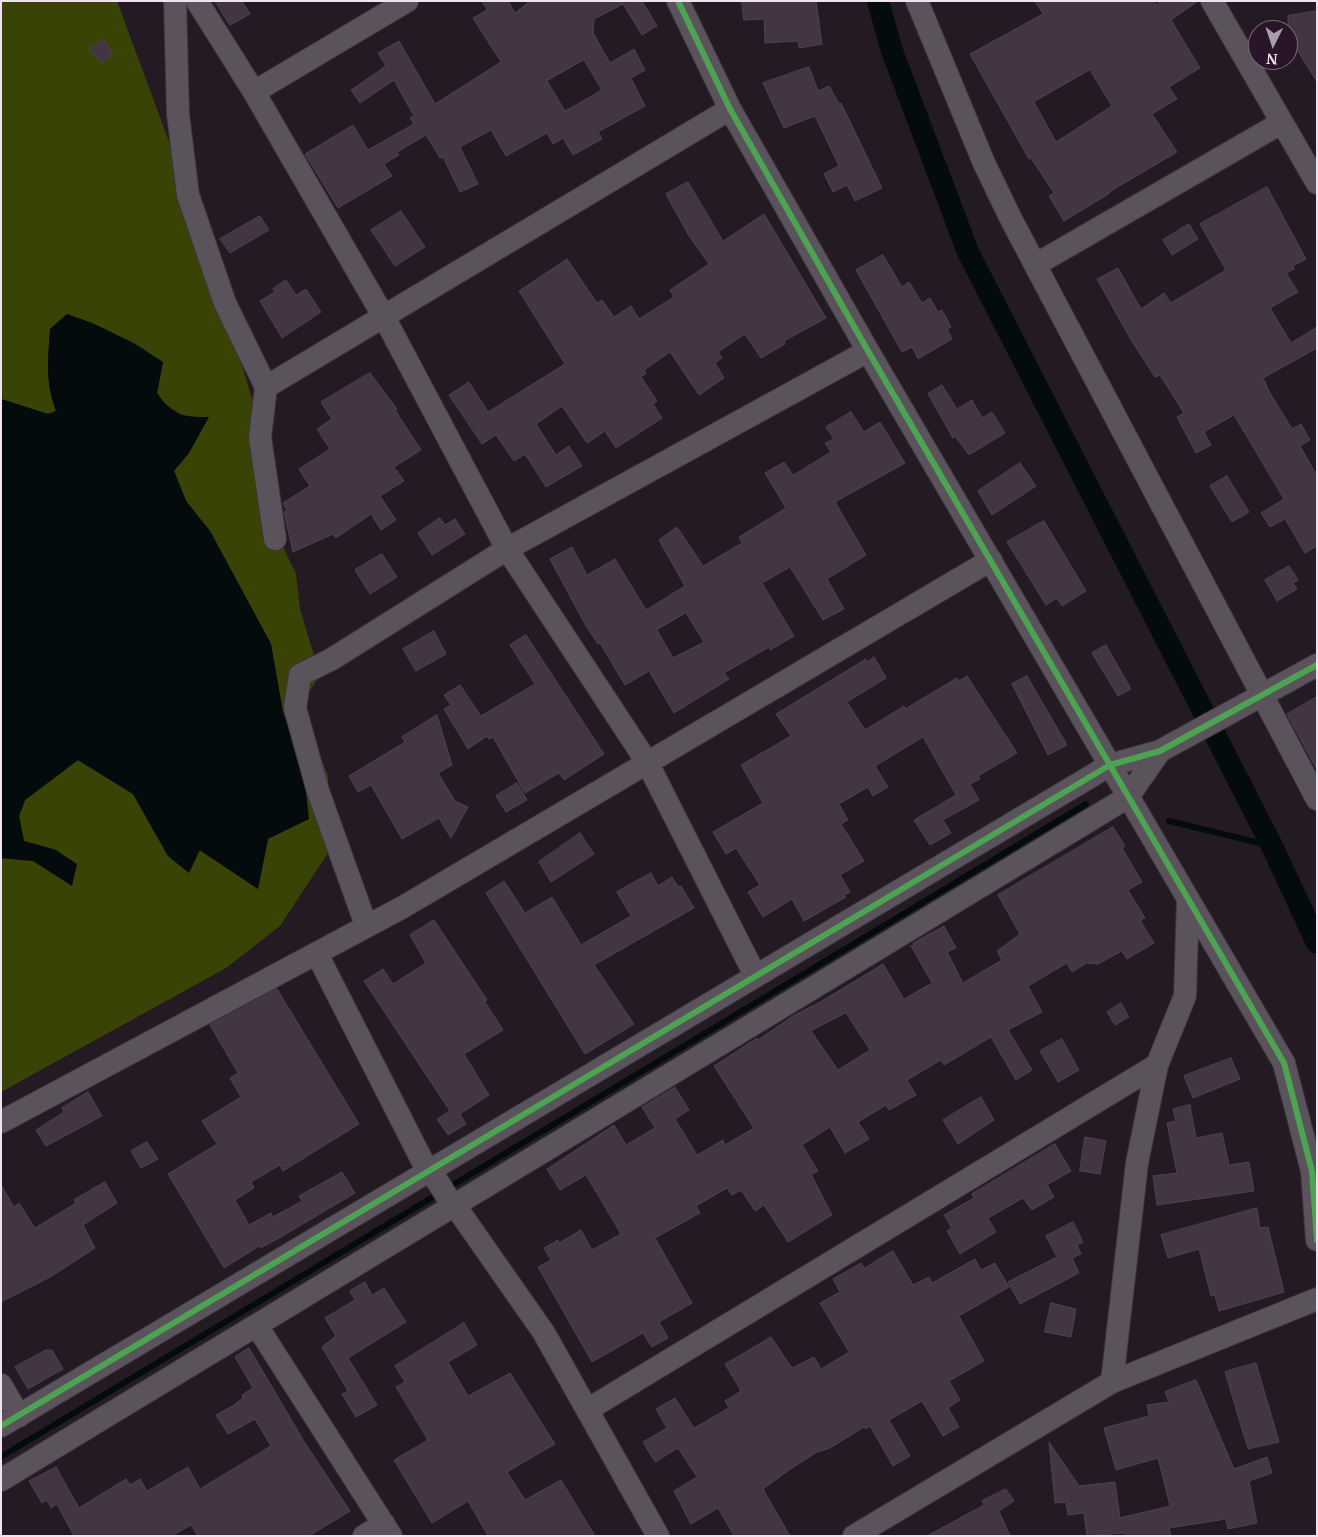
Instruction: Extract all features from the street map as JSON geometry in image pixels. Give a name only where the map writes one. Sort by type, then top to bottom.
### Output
[{"type":"street","points":[[175,1],[178,114],[188,195],[225,303],[266,388],[260,437],[275,539]]},
{"type":"street","points":[[197,1],[254,92],[384,317],[507,549],[647,762],[755,975]]},
{"type":"street","points":[[254,92],[407,1]]},
{"type":"street","points":[[678,1],[730,109],[868,351],[1284,1063],[1312,1171],[1317,1240]]},
{"type":"street","points":[[917,1],[984,163],[1035,265],[1258,699],[1317,799]]},
{"type":"street","points":[[1212,1],[1317,183]]},
{"type":"street","points":[[266,388],[730,109]]},
{"type":"street","points":[[1035,265],[1281,123]]},
{"type":"street","points":[[366,925],[318,790],[295,708],[300,675],[332,659],[507,549],[868,351]]},
{"type":"street","points":[[1,1122],[317,954],[366,925],[403,907],[991,560]]},
{"type":"street","points":[[1,1385],[10,1421],[431,1174],[755,975],[1110,765],[1160,751],[1317,665]]},
{"type":"street","points":[[1,1480],[257,1326],[453,1204],[1128,797],[1160,751]]},
{"type":"street","points":[[1112,1382],[1137,1163],[1157,1065],[1185,996],[1188,899]]},
{"type":"street","points":[[317,954],[431,1174],[544,1334],[658,1536]]},
{"type":"street","points":[[587,1410],[1157,1065]]},
{"type":"street","points":[[854,1536],[1112,1382],[1317,1299]]},
{"type":"street","points":[[257,1326],[388,1530],[364,1536]]},
{"type":"green space","points":[[1,1],[117,1],[195,212],[258,418],[265,473],[285,551],[296,574],[300,609],[320,675],[300,706],[328,776],[330,827],[328,853],[280,926],[226,968],[1,1092],[1,858],[33,861],[72,885],[56,850],[24,841],[19,816],[25,800],[78,760],[133,794],[168,856],[188,872],[199,850],[258,889],[268,839],[304,773],[283,712],[271,644],[210,531],[186,501],[174,470],[189,453],[184,417],[164,403],[157,393],[163,362],[133,342],[67,314],[50,329],[49,380],[56,411],[48,414],[1,399]]},
{"type":"shaded area","points":[[67,314],[92,323],[116,335],[163,362],[157,393],[163,401],[179,414],[209,417],[189,453],[174,471],[186,501],[210,531],[271,644],[283,712],[304,773],[309,819],[268,839],[258,889],[200,850],[189,873],[168,856],[133,794],[78,760],[25,800],[19,816],[24,841],[56,850],[77,864],[72,886],[33,861],[1,858],[1,399],[48,414],[56,411],[49,380],[50,329]]},
{"type":"building","points":[[215,1],[242,1],[250,14],[230,25]]},
{"type":"building","points":[[482,1],[508,1],[515,13],[530,1],[642,1],[657,26],[642,35],[623,4],[594,19],[593,33],[610,63],[634,49],[645,70],[631,78],[645,106],[598,132],[602,139],[573,155],[563,138],[553,144],[547,133],[506,156],[491,130],[460,147],[478,184],[460,192],[443,157],[440,158],[426,135],[397,152],[399,155],[384,164],[392,176],[338,208],[305,154],[353,125],[368,150],[414,124],[410,118],[414,116],[394,80],[360,103],[351,90],[386,66],[378,53],[399,41],[435,104],[501,62],[473,18],[487,10]],"holes":[[[584,60],[602,90],[565,111],[547,81]]]},
{"type":"building","points":[[742,1],[816,1],[822,44],[799,48],[798,41],[765,43],[764,19],[744,20]]},
{"type":"building","points":[[1035,1],[1154,1],[1156,5],[1162,1],[1198,1],[1171,20],[1200,68],[1169,87],[1177,99],[1152,114],[1177,152],[1064,221],[1049,196],[1054,193],[1031,158],[1029,159],[970,54],[1043,14]],"holes":[[[1090,70],[1112,106],[1056,142],[1034,102]]]},
{"type":"building","points":[[1317,11],[1317,82],[1298,51],[1298,20],[1288,20],[1288,16]]},
{"type":"building","points":[[103,39],[113,53],[101,63],[90,49]]},
{"type":"building","points":[[809,67],[818,91],[829,86],[839,104],[841,103],[882,188],[855,201],[847,185],[833,192],[824,174],[839,166],[815,116],[784,128],[763,83]]},
{"type":"building","points":[[688,182],[723,241],[764,214],[826,318],[784,341],[785,344],[761,358],[745,334],[718,352],[722,358],[715,363],[724,378],[699,395],[670,352],[644,370],[646,373],[641,377],[657,401],[653,404],[662,418],[616,448],[605,431],[587,443],[562,406],[536,424],[556,455],[569,446],[582,466],[546,487],[525,454],[514,461],[496,435],[482,444],[449,395],[469,382],[488,412],[565,364],[519,291],[567,259],[597,303],[602,300],[614,317],[631,306],[639,319],[674,297],[670,290],[709,264],[689,236],[666,194]]},
{"type":"building","points":[[1267,187],[1306,259],[1293,266],[1294,269],[1286,273],[1298,292],[1270,308],[1291,343],[1317,327],[1317,348],[1263,378],[1292,429],[1301,424],[1310,440],[1300,446],[1317,476],[1317,546],[1305,553],[1285,519],[1270,527],[1261,513],[1284,499],[1234,415],[1204,432],[1211,445],[1196,453],[1177,417],[1184,413],[1160,375],[1155,377],[1131,340],[1097,279],[1118,268],[1141,309],[1164,293],[1171,303],[1226,270],[1200,224]]},
{"type":"building","points":[[401,211],[425,247],[395,266],[371,230]]},
{"type":"building","points":[[260,216],[269,230],[230,253],[220,239]]},
{"type":"building","points":[[1189,224],[1198,239],[1172,255],[1163,240]]},
{"type":"building","points":[[883,255],[902,287],[909,282],[922,303],[930,298],[938,312],[942,310],[951,327],[947,329],[952,339],[918,359],[912,347],[902,352],[856,270]]},
{"type":"building","points":[[286,280],[296,295],[306,289],[321,312],[282,338],[260,301],[275,292],[273,289]]},
{"type":"building","points":[[370,373],[397,409],[395,410],[421,450],[394,467],[404,481],[380,496],[396,520],[381,530],[371,514],[336,538],[333,534],[293,552],[284,512],[287,510],[283,503],[310,486],[299,469],[330,449],[317,429],[332,419],[321,402]]},
{"type":"building","points":[[942,385],[957,409],[972,400],[982,418],[992,412],[1005,433],[969,455],[955,436],[953,438],[928,394]]},
{"type":"building","points":[[851,412],[864,432],[880,422],[905,463],[835,502],[866,555],[827,579],[844,609],[823,620],[790,567],[762,583],[794,636],[770,650],[769,647],[724,673],[729,679],[674,713],[649,671],[625,685],[600,643],[598,644],[586,626],[550,559],[572,547],[587,575],[615,559],[646,610],[685,586],[659,540],[677,527],[703,566],[742,543],[739,537],[786,508],[765,473],[784,462],[793,475],[831,452],[825,443],[834,439],[826,427]],"holes":[[[686,613],[704,642],[673,658],[657,630]]]},
{"type":"building","points":[[1020,463],[1036,486],[992,515],[978,491]]},
{"type":"building","points":[[1227,476],[1249,512],[1232,522],[1210,486]]},
{"type":"building","points":[[440,518],[445,525],[455,519],[465,534],[432,555],[418,533]]},
{"type":"building","points":[[1044,521],[1086,591],[1062,606],[1057,598],[1046,605],[1007,542]]},
{"type":"building","points":[[382,554],[397,577],[370,594],[355,570]]},
{"type":"building","points":[[1289,566],[1298,580],[1293,583],[1297,589],[1277,601],[1265,580]]},
{"type":"building","points":[[434,631],[446,654],[416,671],[403,649]]},
{"type":"building","points":[[526,635],[604,754],[564,780],[559,773],[525,793],[493,737],[489,739],[487,736],[468,749],[444,709],[451,705],[444,695],[460,685],[481,716],[535,684],[510,645]]},
{"type":"building","points":[[1106,645],[1131,689],[1118,696],[1092,653]]},
{"type":"building","points":[[874,657],[886,678],[847,702],[865,730],[904,706],[905,709],[957,678],[959,681],[967,676],[1017,753],[978,776],[980,779],[970,784],[979,800],[943,820],[951,833],[930,845],[914,820],[956,795],[923,737],[875,766],[888,787],[873,796],[868,787],[839,804],[848,820],[841,824],[864,861],[840,875],[850,892],[844,895],[846,897],[804,921],[792,899],[763,917],[748,892],[760,885],[736,848],[726,854],[713,832],[763,803],[741,765],[791,736],[776,714],[866,659],[867,662]]},
{"type":"building","points":[[1027,676],[1067,745],[1048,755],[1012,684]]},
{"type":"building","points":[[1317,697],[1317,770],[1287,714]]},
{"type":"building","points":[[437,715],[452,765],[438,773],[455,801],[468,807],[451,838],[439,818],[402,839],[371,785],[358,792],[349,776],[405,742],[402,737]]},
{"type":"building","points":[[517,783],[527,800],[506,812],[496,796]]},
{"type":"building","points":[[1113,827],[1125,846],[1122,848],[1142,882],[1128,890],[1145,918],[1140,920],[1154,943],[1127,959],[1122,951],[1098,964],[1087,963],[1072,972],[1067,963],[1028,986],[1042,1012],[1008,1030],[1032,1070],[1016,1080],[991,1037],[944,1065],[941,1060],[907,1080],[916,1095],[889,1110],[886,1105],[858,1122],[869,1139],[845,1153],[830,1127],[802,1145],[818,1171],[811,1174],[832,1215],[788,1242],[764,1205],[755,1211],[741,1190],[732,1195],[727,1188],[696,1206],[700,1213],[655,1238],[692,1303],[659,1322],[668,1338],[652,1347],[643,1333],[592,1362],[538,1267],[551,1260],[544,1248],[558,1240],[559,1243],[581,1230],[592,1250],[621,1234],[586,1175],[560,1190],[547,1169],[614,1125],[626,1145],[655,1128],[642,1107],[675,1087],[689,1110],[675,1119],[697,1155],[723,1140],[725,1145],[754,1128],[714,1066],[757,1038],[758,1040],[793,1016],[822,1001],[883,964],[904,999],[932,983],[911,946],[914,945],[913,943],[944,926],[956,948],[947,952],[963,983],[1002,960],[997,951],[1020,934],[998,895]],"holes":[[[846,1013],[870,1050],[838,1070],[811,1031]]]},
{"type":"building","points":[[580,833],[594,854],[551,882],[539,862]]},
{"type":"building","points":[[651,873],[658,886],[672,877],[678,887],[681,886],[694,908],[594,965],[634,1024],[585,1054],[486,893],[504,881],[525,913],[552,897],[581,945],[631,916],[617,892]]},
{"type":"building","points":[[434,920],[487,1000],[485,1002],[503,1030],[464,1054],[489,1095],[460,1114],[466,1124],[448,1135],[437,1119],[450,1111],[364,981],[383,969],[393,984],[426,963],[410,935]]},
{"type":"building","points":[[277,989],[359,1124],[283,1171],[280,1165],[251,1182],[254,1188],[235,1200],[249,1225],[271,1213],[273,1217],[302,1201],[299,1196],[342,1172],[355,1193],[274,1241],[260,1248],[259,1246],[224,1268],[168,1174],[217,1144],[202,1121],[241,1097],[230,1078],[238,1073],[210,1025]]},
{"type":"building","points":[[1121,1003],[1129,1017],[1115,1025],[1107,1012]]},
{"type":"building","points":[[1062,1039],[1079,1070],[1058,1082],[1040,1051]]},
{"type":"building","points":[[1231,1058],[1240,1079],[1193,1098],[1184,1076]]},
{"type":"building","points":[[88,1092],[102,1116],[46,1146],[36,1130],[64,1112],[62,1108]]},
{"type":"building","points":[[981,1097],[994,1120],[958,1144],[943,1120]]},
{"type":"building","points":[[1190,1105],[1196,1138],[1222,1133],[1229,1165],[1249,1162],[1254,1191],[1157,1205],[1153,1176],[1177,1173],[1167,1123],[1176,1121],[1173,1109]]},
{"type":"building","points":[[1085,1137],[1106,1141],[1100,1174],[1080,1171]]},
{"type":"building","points":[[147,1142],[158,1159],[141,1168],[131,1151]]},
{"type":"building","points":[[1055,1144],[1071,1171],[1047,1185],[1054,1197],[1032,1210],[1023,1198],[988,1218],[996,1232],[960,1254],[947,1231],[952,1228],[944,1215],[974,1198],[972,1194]]},
{"type":"building","points":[[105,1182],[117,1203],[83,1225],[95,1248],[52,1276],[1,1302],[1,1185],[14,1207],[19,1203],[35,1228],[76,1203],[74,1200]]},
{"type":"building","points":[[1257,1208],[1260,1228],[1268,1227],[1284,1292],[1219,1311],[1215,1295],[1211,1296],[1199,1249],[1168,1258],[1161,1235]]},
{"type":"building","points":[[1073,1222],[1083,1242],[1077,1245],[1081,1254],[1072,1258],[1079,1273],[1020,1304],[1008,1282],[1057,1257],[1046,1236]]},
{"type":"building","points":[[893,1251],[913,1285],[929,1277],[932,1283],[975,1259],[981,1270],[995,1263],[1009,1287],[959,1316],[984,1361],[949,1381],[960,1400],[948,1408],[959,1427],[943,1436],[922,1401],[889,1420],[910,1456],[893,1466],[870,1426],[866,1429],[864,1427],[830,1448],[817,1452],[789,1470],[763,1489],[790,1536],[734,1536],[718,1508],[691,1524],[674,1491],[697,1477],[678,1448],[655,1462],[643,1442],[667,1428],[656,1409],[675,1398],[694,1428],[729,1408],[725,1401],[741,1391],[725,1364],[771,1337],[792,1368],[814,1357],[821,1369],[849,1352],[820,1303],[840,1292],[833,1279],[861,1263],[864,1268]]},
{"type":"building","points":[[365,1282],[372,1295],[384,1288],[406,1322],[348,1358],[377,1405],[356,1417],[342,1394],[348,1391],[322,1347],[336,1336],[325,1318],[355,1300],[350,1291]]},
{"type":"building","points":[[1051,1303],[1076,1309],[1071,1337],[1045,1332]]},
{"type":"building","points":[[464,1323],[477,1345],[448,1362],[468,1396],[510,1373],[555,1444],[507,1472],[525,1500],[561,1480],[595,1536],[488,1536],[468,1501],[432,1523],[394,1460],[428,1440],[396,1387],[405,1382],[395,1366]]},
{"type":"building","points":[[249,1348],[305,1443],[350,1511],[309,1536],[198,1536],[191,1525],[172,1536],[74,1536],[57,1504],[51,1508],[47,1500],[42,1503],[29,1481],[56,1467],[79,1508],[126,1479],[130,1485],[140,1479],[147,1491],[188,1467],[200,1489],[271,1446],[255,1419],[228,1434],[216,1415],[234,1405],[243,1398],[242,1395],[253,1388],[235,1357]]},
{"type":"building","points":[[46,1350],[52,1350],[63,1369],[28,1389],[15,1367]]},
{"type":"building","points":[[1256,1363],[1279,1442],[1248,1449],[1225,1372]]},
{"type":"building","points":[[1196,1380],[1234,1469],[1267,1457],[1272,1473],[1249,1481],[1257,1523],[1228,1529],[1226,1519],[1169,1528],[1171,1536],[1125,1536],[1124,1533],[1087,1536],[1084,1513],[1068,1515],[1066,1502],[1055,1503],[1049,1442],[1079,1486],[1115,1482],[1120,1518],[1170,1506],[1158,1458],[1116,1470],[1104,1428],[1149,1416],[1147,1405],[1169,1402],[1165,1392]]},
{"type":"building","points":[[1006,1489],[1014,1501],[999,1511],[1010,1536],[927,1536],[984,1505],[982,1501]]},
{"type":"waterway","points":[[878,1],[892,51],[968,252],[1272,846],[1317,943]]},
{"type":"waterway","points":[[1,1457],[1086,804]]},
{"type":"waterway","points":[[1169,821],[1272,846]]},
{"type":"cycle path","points":[[678,1],[730,109],[868,351],[1284,1063],[1312,1171],[1317,1240]]},
{"type":"cycle path","points":[[1,1426],[1110,765],[1160,751],[1317,665]]}]
